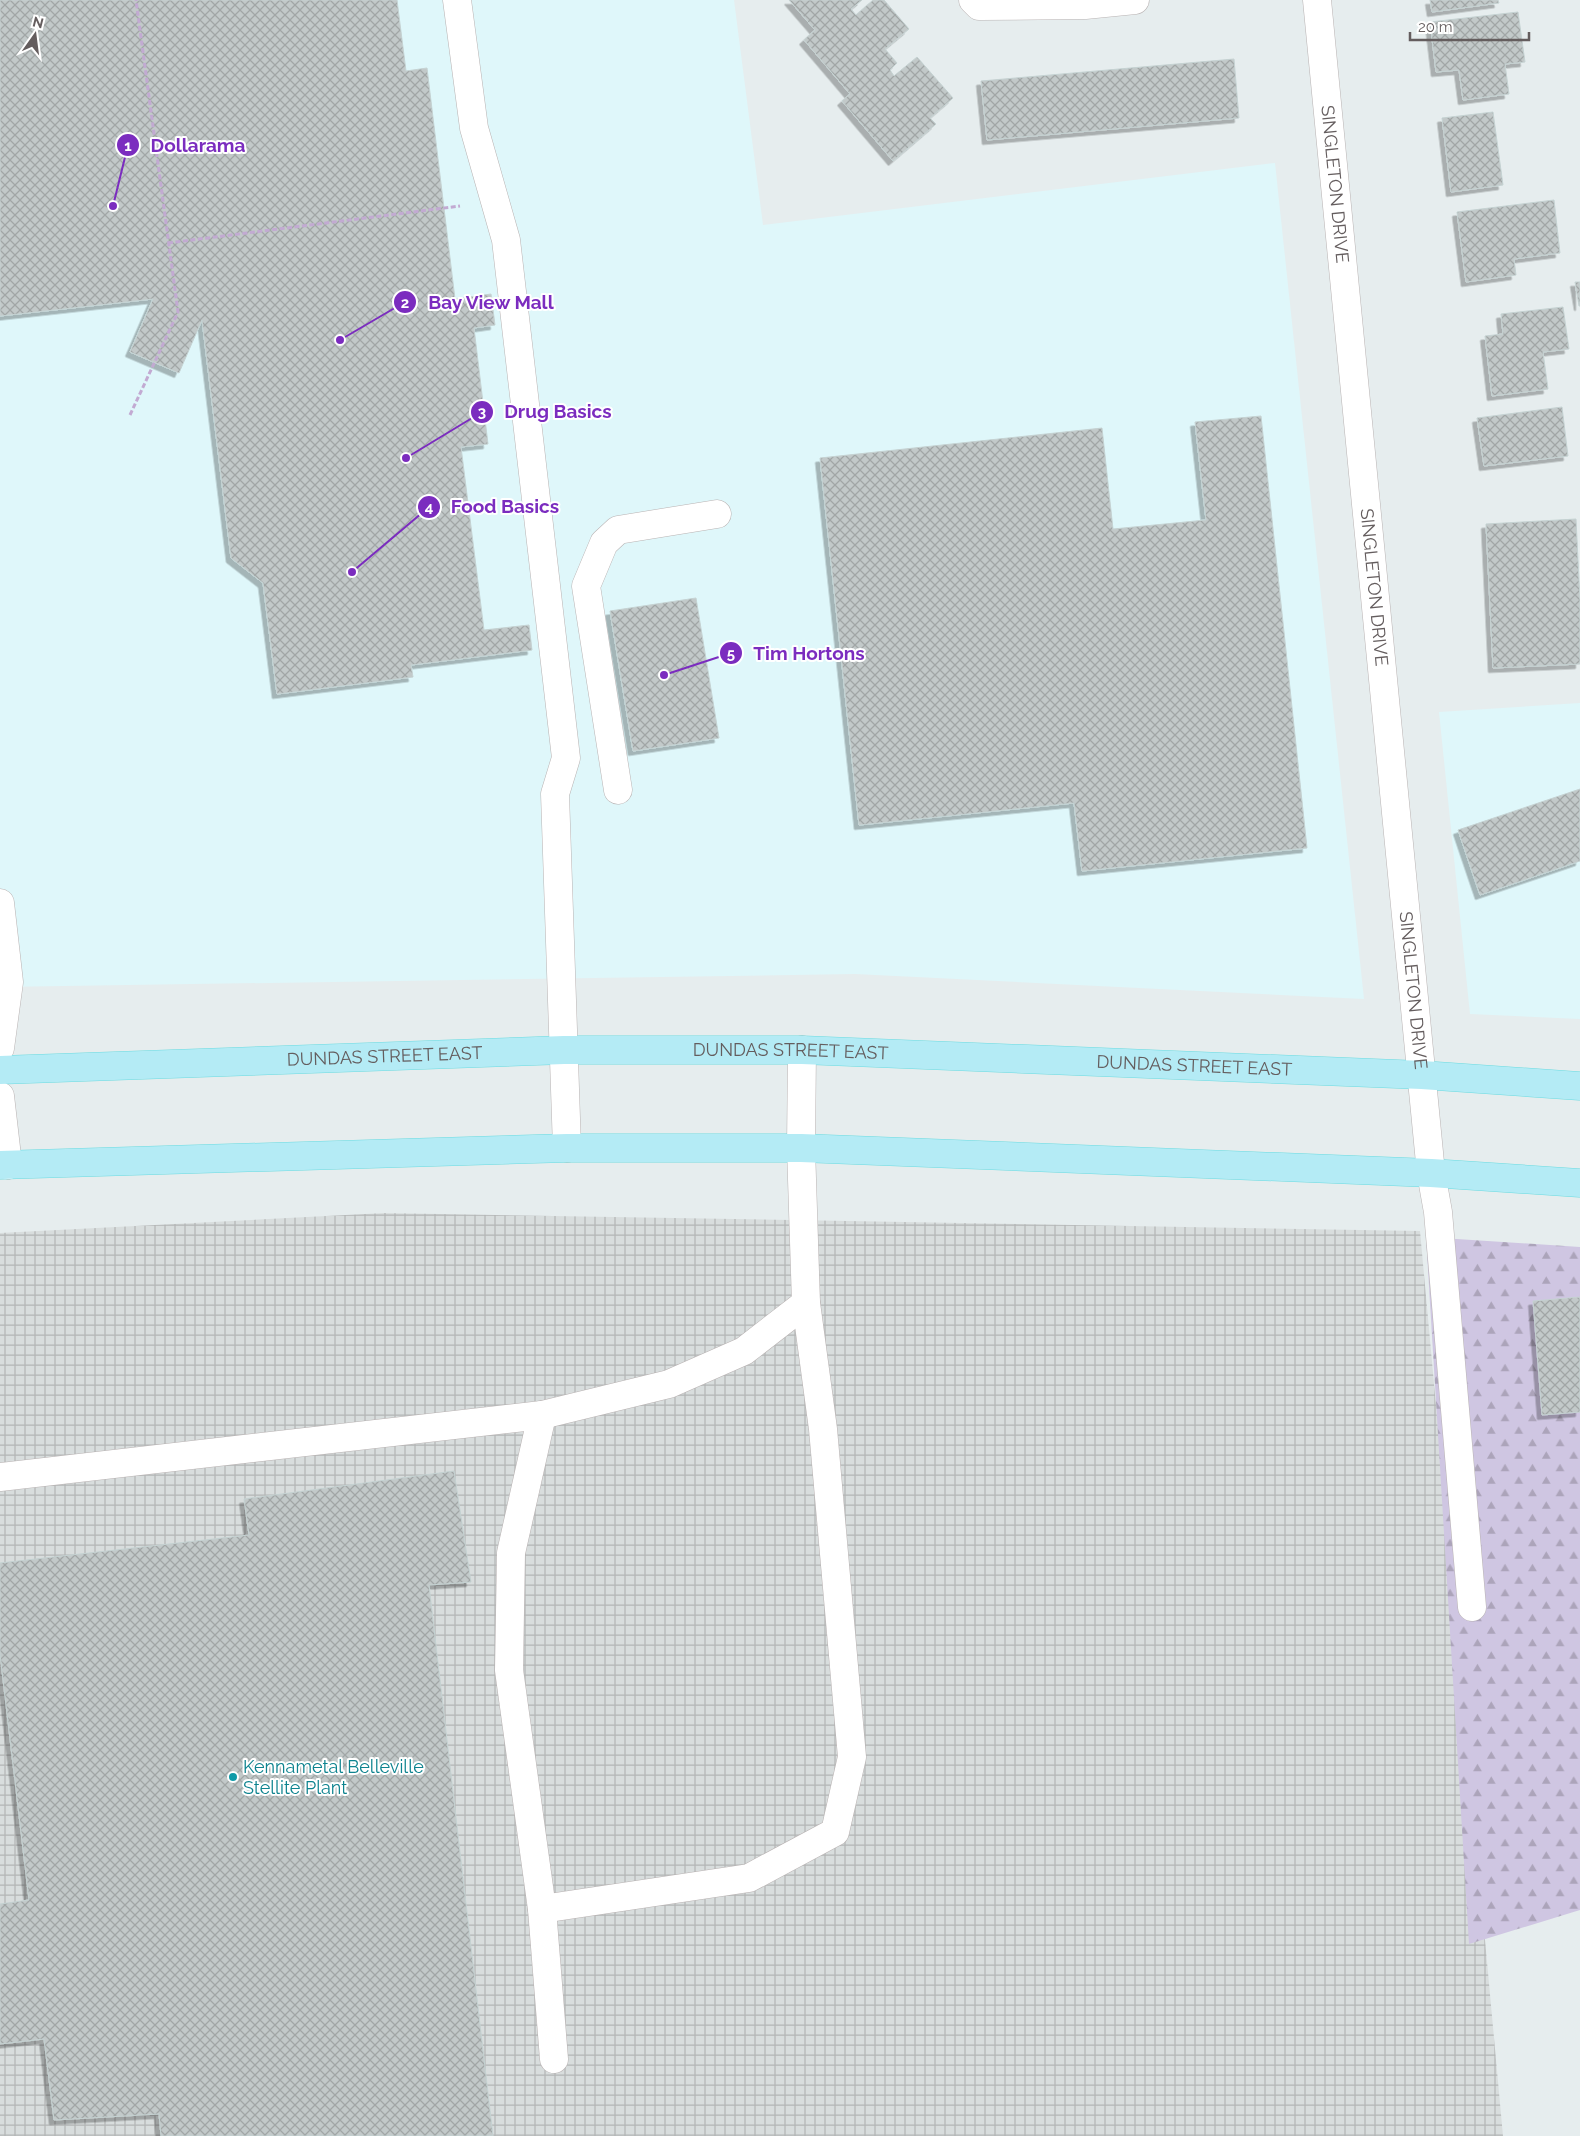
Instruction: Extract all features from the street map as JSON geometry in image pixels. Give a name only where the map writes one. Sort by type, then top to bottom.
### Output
[{"type":"main road","name":"DUNDAS STREET EAST","points":[[0,1070],[564,1050],[802,1050],[1422,1075],[1580,1086]]},
{"type":"main road","points":[[4,1165],[567,1148],[801,1148],[1431,1173],[1580,1183]]},
{"type":"street","points":[[457,0],[474,128],[506,240],[566,758],[555,794],[567,1148]]},
{"type":"street","points":[[973,0],[979,6],[1085,5],[1135,0]]},
{"type":"street","name":"SINGLETON DRIVE","points":[[1317,0],[1431,1173],[1438,1212],[1472,1607]]},
{"type":"street","points":[[618,790],[586,586],[604,543],[618,530],[717,514]]},
{"type":"street","points":[[0,903],[9,982],[0,1048]]},
{"type":"street","points":[[542,1909],[749,1878],[835,1832],[852,1757],[823,1429],[806,1303],[801,1148],[802,1050]]},
{"type":"street","points":[[0,1096],[4,1165]]},
{"type":"street","points":[[0,1476],[542,1415],[669,1384],[744,1351],[806,1303]]},
{"type":"street","points":[[542,1415],[512,1553],[509,1670],[542,1909],[554,2059]]},
{"type":"path","points":[[130,415],[178,312],[136,0]]},
{"type":"path","points":[[168,243],[495,201]]},
{"type":"shaded area","points":[[0,0],[734,0],[763,225],[1275,163],[1364,999],[855,974],[0,987]]},
{"type":"shaded area","points":[[1580,703],[1580,1019],[1470,1014],[1439,712]]},
{"type":"shaded area","points":[[384,1213],[1420,1231],[1503,2136],[0,2136],[0,1233]]},
{"type":"green space","points":[[1426,1237],[1580,1247],[1580,1910],[1469,1944]]},
{"type":"building","points":[[0,0],[397,0],[406,71],[427,68],[455,299],[491,294],[495,325],[474,328],[488,444],[461,447],[484,630],[529,625],[532,650],[411,665],[413,677],[277,694],[263,583],[231,558],[202,320],[179,373],[130,352],[153,299],[0,316]]},
{"type":"building","points":[[789,0],[862,0],[851,9],[856,15],[873,0],[884,0],[909,29],[885,49],[897,63],[890,70],[894,76],[917,57],[953,98],[930,118],[936,124],[893,161],[842,101],[850,94],[804,40],[815,30]]},
{"type":"building","points":[[1430,0],[1498,0],[1499,3],[1432,12]]},
{"type":"building","points":[[1518,12],[1525,62],[1505,64],[1509,94],[1463,100],[1459,70],[1436,72],[1430,22]]},
{"type":"building","points":[[1234,59],[1239,118],[987,140],[981,81]]},
{"type":"building","points":[[1493,112],[1503,185],[1451,192],[1442,118]]},
{"type":"building","points":[[1554,200],[1560,253],[1514,259],[1516,275],[1466,282],[1457,212]]},
{"type":"building","points":[[1575,282],[1580,282],[1580,306],[1579,306]]},
{"type":"building","points":[[1563,307],[1569,349],[1543,352],[1548,389],[1492,396],[1485,336],[1503,334],[1501,314]]},
{"type":"building","points":[[1562,407],[1568,456],[1484,466],[1477,418]]},
{"type":"building","points":[[1261,416],[1307,848],[1082,871],[1074,803],[859,825],[820,458],[1102,428],[1113,529],[1206,520],[1195,422]]},
{"type":"building","points":[[1576,519],[1580,600],[1580,664],[1493,668],[1486,524]]},
{"type":"building","points":[[696,598],[719,738],[633,751],[610,611]]},
{"type":"building","points":[[1580,789],[1580,861],[1480,895],[1458,830]]},
{"type":"building","points":[[1580,1297],[1580,1412],[1542,1415],[1533,1301]]},
{"type":"building","name":"Kennametal Belleville Stellite Plant","points":[[454,1471],[471,1582],[429,1585],[493,2136],[161,2136],[159,2114],[54,2120],[44,2039],[0,2044],[0,1904],[29,1900],[0,1654],[0,1563],[249,1535],[244,1499]]},
{"type":"place","name":"Dollarama","points":[[113,206]]},
{"type":"place","name":"Bay View Mall","points":[[340,340]]},
{"type":"place","name":"Drug Basics","points":[[406,458]]},
{"type":"place","name":"Food Basics","points":[[352,572]]},
{"type":"place","name":"Tim Hortons","points":[[664,675]]},
{"type":"place","name":"Kennametal Belleville Stellite Plant","points":[[233,1777]]}]
